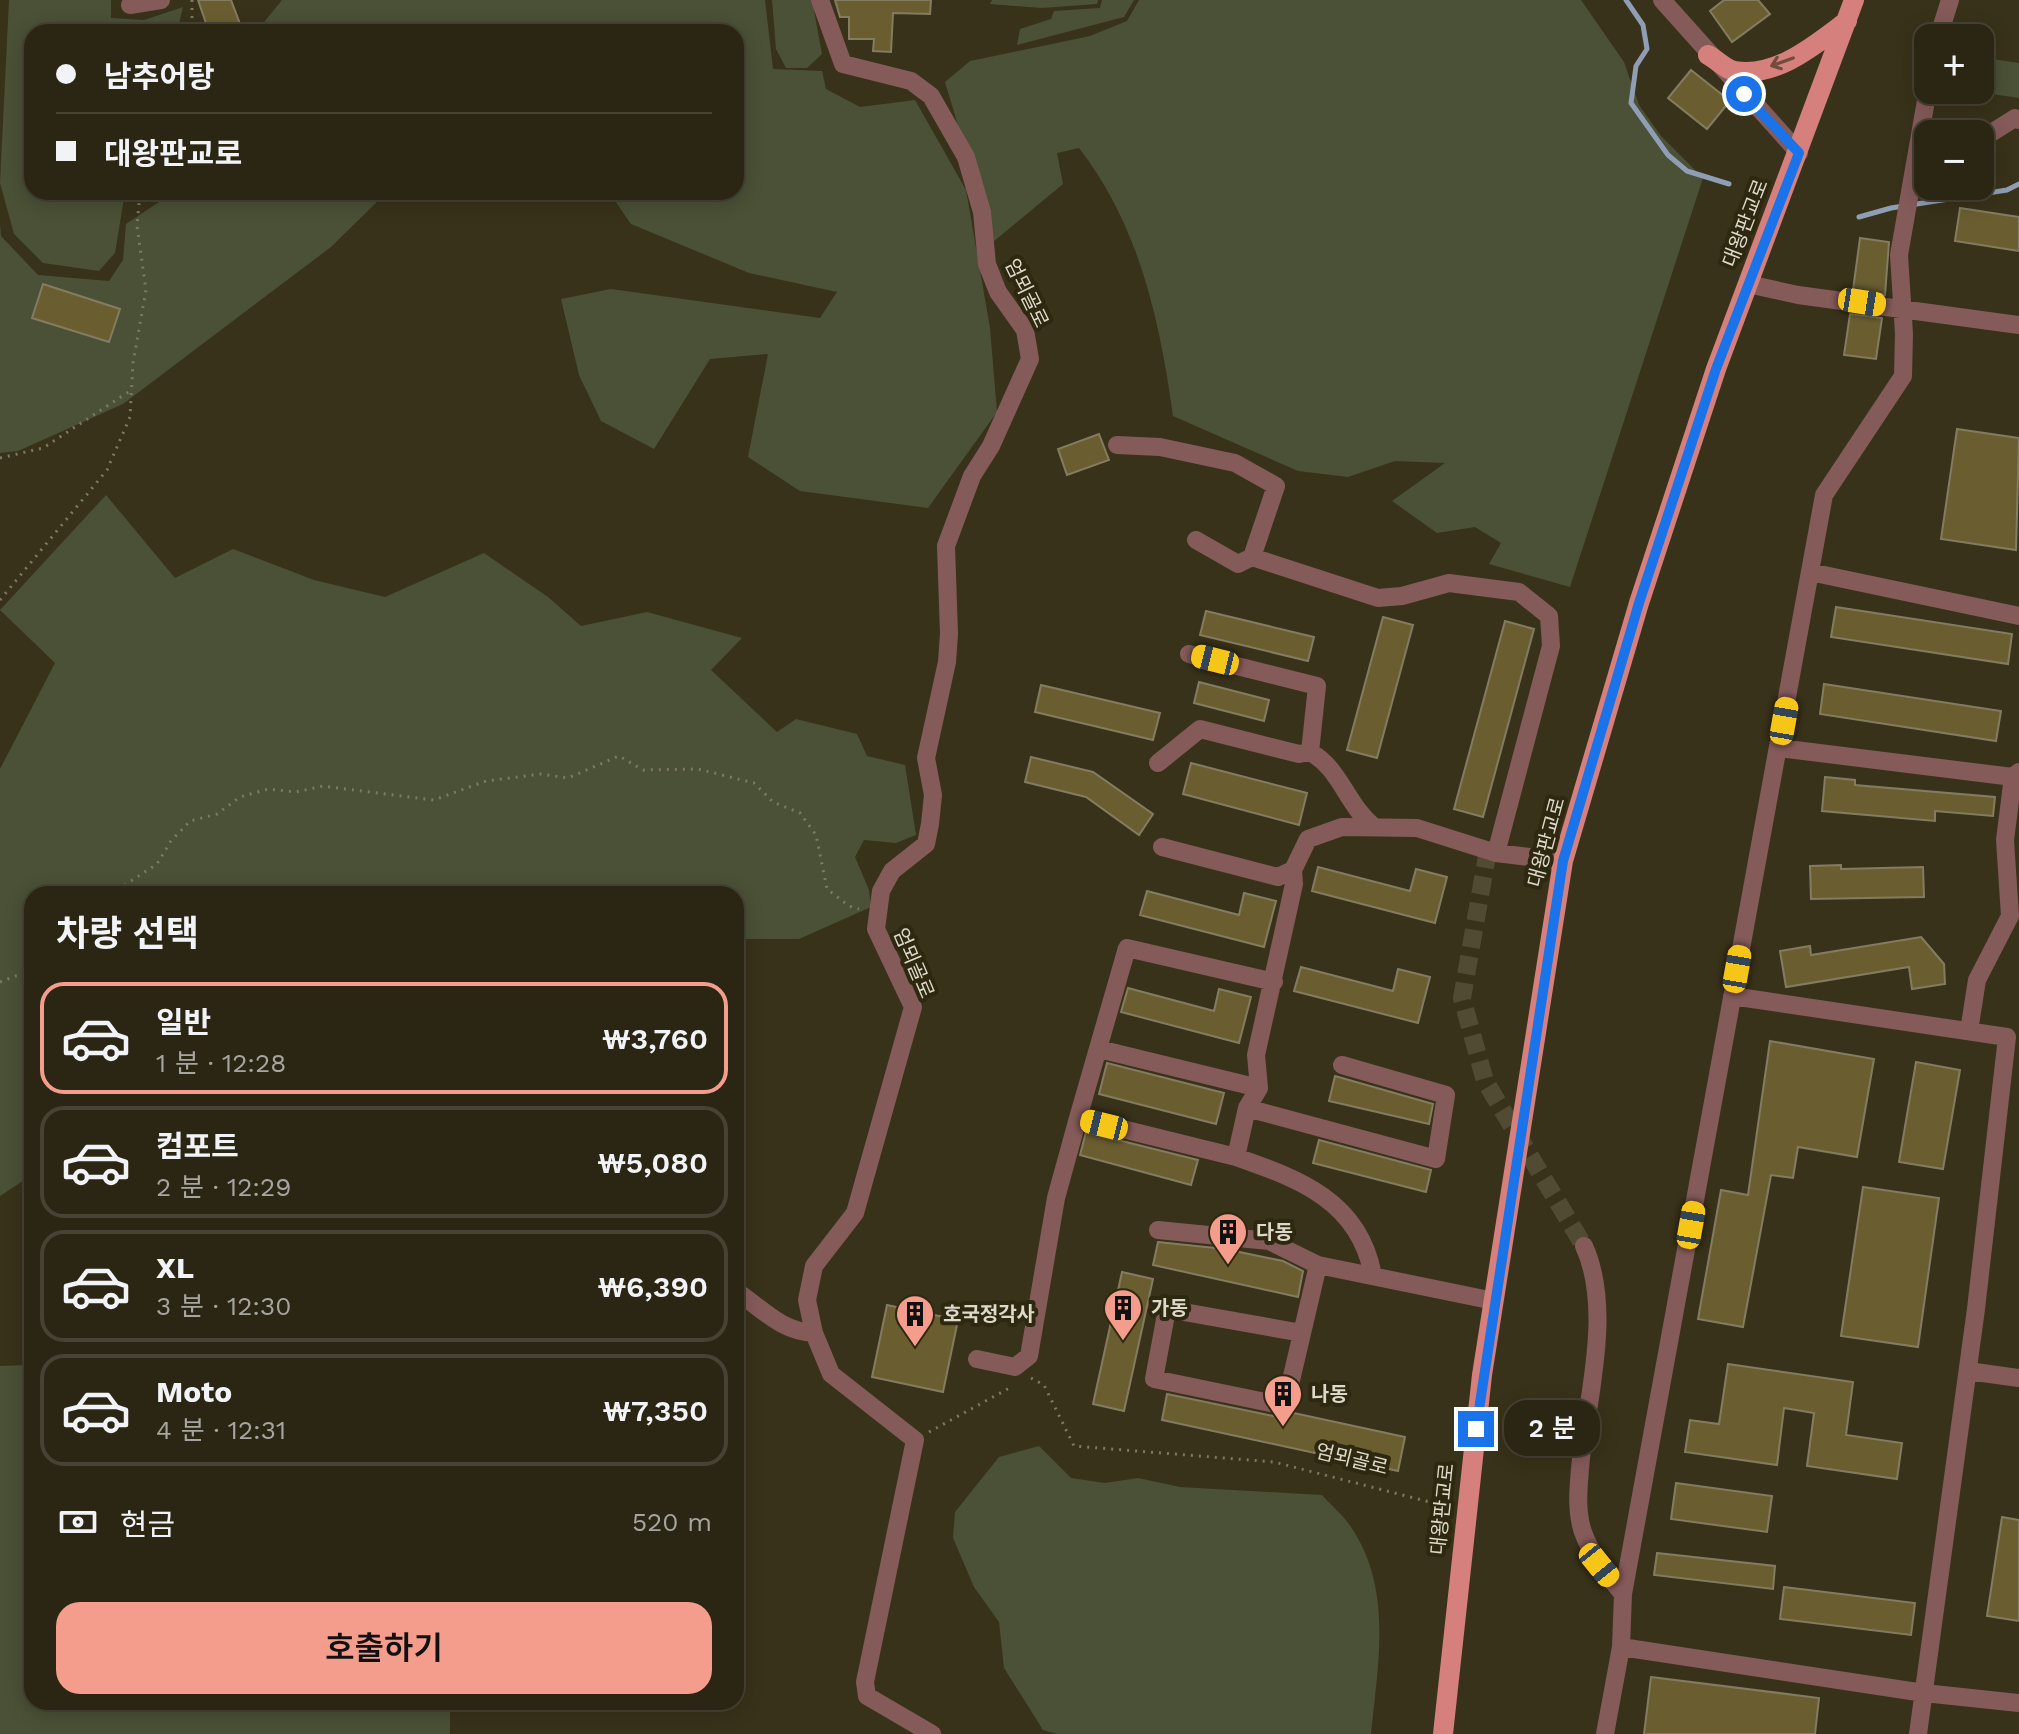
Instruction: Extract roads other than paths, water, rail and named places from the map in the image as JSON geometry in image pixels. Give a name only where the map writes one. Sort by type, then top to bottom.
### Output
[{"type":"main road","name":"대왕판교로","points":[[1443,1734],[1466,1511],[1494,1301],[1563,861],[1639,603],[1748,284],[1854,0]]},
{"type":"main road","points":[[1708,55],[1733,71],[1765,68],[1801,56],[1847,21]]},
{"type":"street","points":[[130,5],[161,0]]},
{"type":"street","name":"엄뫼골로","points":[[820,0],[843,64],[911,81],[931,96],[966,157],[982,212],[987,264],[998,292],[1025,330],[1030,359],[991,446],[972,476],[946,546],[949,634],[947,662],[926,758],[933,795],[930,824],[926,844],[892,871],[881,891],[876,929],[913,1007],[891,1079],[870,1171],[855,1213],[814,1266],[807,1300],[814,1333],[831,1374],[915,1440],[865,1682],[867,1696],[932,1734]]},
{"type":"street","points":[[1662,0],[1708,55],[1799,153]]},
{"type":"street","points":[[1942,24],[1950,0]]},
{"type":"street","points":[[1994,131],[2015,118],[2019,120]]},
{"type":"street","points":[[1605,1734],[1621,1647],[1623,1594],[1824,495],[1875,413],[1903,376],[1899,255],[1914,174]]},
{"type":"street","points":[[1748,284],[1798,295],[2019,325]]},
{"type":"street","points":[[1117,445],[1160,447],[1235,463],[1276,486],[1252,557]]},
{"type":"street","points":[[1196,540],[1238,564],[1252,557],[1378,598],[1449,583],[1519,592],[1549,616],[1551,646],[1496,853]]},
{"type":"street","points":[[1810,572],[2019,616]]},
{"type":"street","points":[[1189,654],[1317,686],[1310,752]]},
{"type":"street","points":[[1158,763],[1200,729],[1299,754],[1310,752],[1326,761],[1363,817],[1373,826]]},
{"type":"street","points":[[1779,748],[2016,774],[2005,840],[2010,916],[1977,980],[1969,1031]]},
{"type":"street","points":[[1236,1157],[1247,1108],[1259,1088],[1256,1055],[1294,884],[1293,870],[1308,839],[1342,827],[1417,828],[1496,853],[1563,861]]},
{"type":"street","points":[[1162,847],[1278,877],[1293,870]]},
{"type":"street","points":[[977,1359],[1015,1367],[1029,1356],[1056,1198],[1127,948],[1274,982]]},
{"type":"street","points":[[1732,996],[1969,1031],[2013,1033],[1918,1734]]},
{"type":"street","points":[[1099,1049],[1259,1088]]},
{"type":"street","points":[[1247,1108],[1436,1159],[1446,1095],[1342,1065]]},
{"type":"street","points":[[1078,1118],[1236,1157],[1308,1184],[1329,1199],[1347,1219],[1370,1259],[1373,1276]]},
{"type":"street","points":[[1158,1230],[1269,1241],[1318,1265],[1494,1301]]},
{"type":"street","points":[[1584,1246],[1594,1269],[1599,1304],[1577,1491],[1582,1530],[1599,1565],[1623,1594]]},
{"type":"street","points":[[1302,1333],[1167,1309],[1154,1379],[1285,1406],[1318,1265]]},
{"type":"street","points":[[744,1297],[776,1323],[794,1332],[814,1333]]},
{"type":"street","points":[[1968,1371],[2019,1378]]},
{"type":"street","points":[[1621,1647],[1924,1693],[2019,1703]]},
{"type":"waterway","points":[[1626,0],[1643,25],[1647,49],[1636,66],[1631,103],[1668,155],[1687,171],[1729,184]]},
{"type":"waterway","points":[[1859,217],[1891,208],[2007,190],[2019,184]]},
{"type":"tunnel","points":[[1488,850],[1462,998],[1485,1081],[1584,1246]]},
{"type":"place","name":"다동","points":[[1228,1266]]},
{"type":"place","name":"가동","points":[[1123,1342]]},
{"type":"place","name":"호국정각사","points":[[915,1348]]},
{"type":"place","name":"나동","points":[[1283,1428]]}]
